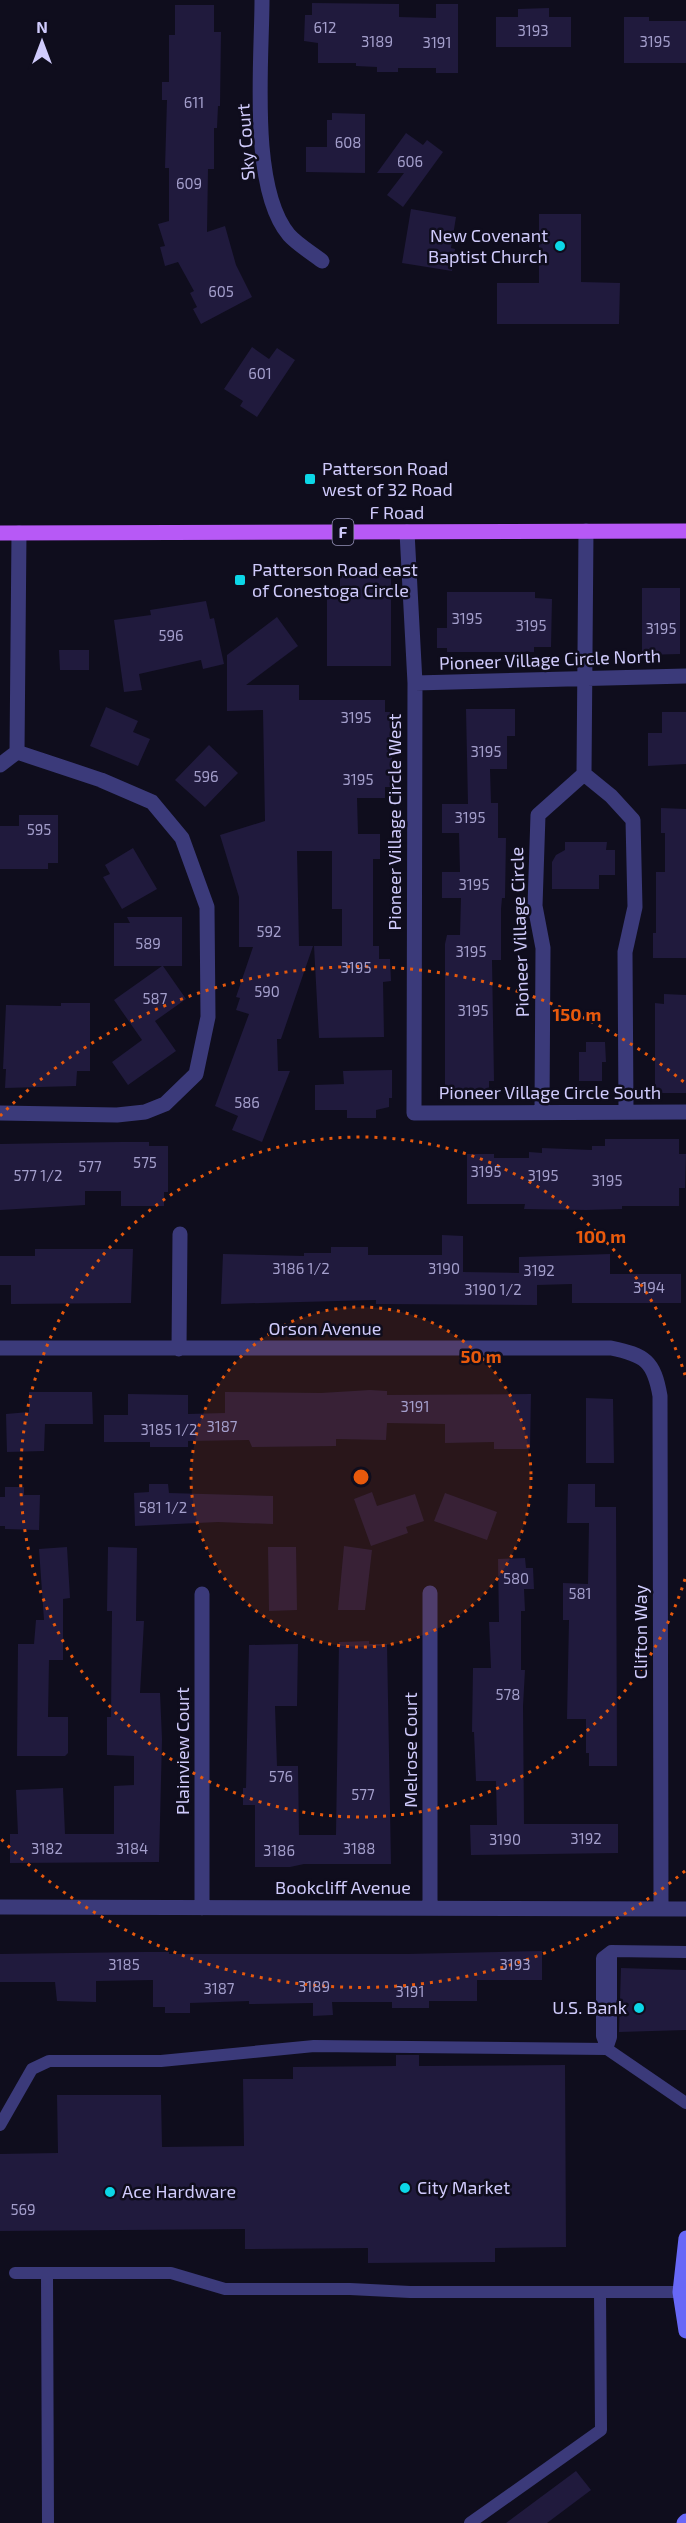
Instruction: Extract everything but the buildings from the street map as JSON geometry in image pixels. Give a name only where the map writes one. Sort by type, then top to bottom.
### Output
[{"type":"main road","name":"F Road","points":[[0,533],[686,531]]},
{"type":"street","name":"Sky Court","points":[[262,0],[262,152],[271,203],[289,235],[322,261]]},
{"type":"street","points":[[586,531],[584,774],[611,796],[633,820],[635,907],[625,952],[627,1111]]},
{"type":"street","name":"Pioneer Village Circle West","points":[[407,532],[415,683],[414,1113]]},
{"type":"street","points":[[17,752],[19,533]]},
{"type":"street","name":"Pioneer Village Circle North","points":[[415,683],[686,676]]},
{"type":"street","points":[[0,765],[17,752]]},
{"type":"street","points":[[0,1113],[117,1115],[144,1112],[165,1104],[196,1074],[208,1017],[207,907],[182,838],[152,802],[101,780],[17,752]]},
{"type":"street","name":"Pioneer Village Circle","points":[[542,1111],[543,948],[535,906],[538,815],[584,774]]},
{"type":"street","name":"Pioneer Village Circle South","points":[[414,1113],[686,1112]]},
{"type":"street","points":[[179,1349],[180,1233]]},
{"type":"street","name":"Orson Avenue","points":[[0,1348],[611,1348],[630,1352],[648,1360]]},
{"type":"street","name":"Clifton Way","points":[[648,1360],[657,1375],[660,1396],[662,1907]]},
{"type":"street","name":"Melrose Court","points":[[430,1593],[430,1907]]},
{"type":"street","name":"Plainview Court","points":[[202,1594],[202,1908]]},
{"type":"street","name":"Bookcliff Avenue","points":[[0,1907],[662,1907],[686,1909]]},
{"type":"street","points":[[686,2238],[680,2292],[686,2331]]},
{"type":"lane","points":[[606,2000],[602,1958],[611,1951],[686,1952]]},
{"type":"lane","points":[[606,2016],[611,2037],[607,2049]]},
{"type":"lane","points":[[0,2125],[32,2069],[49,2061],[161,2061],[314,2046],[607,2049],[686,2103]]},
{"type":"lane","points":[[15,2273],[171,2273],[225,2289],[680,2292]]},
{"type":"lane","points":[[47,2273],[48,2523]]},
{"type":"lane","points":[[470,2523],[601,2430],[600,2292]]},
{"type":"place","name":"New Covenant Baptist Church","points":[[560,246]]},
{"type":"place","name":"Patterson Road west of 32 Road","points":[[310,479]]},
{"type":"place","name":"Patterson Road east of Conestoga Circle","points":[[240,580]]},
{"type":"place","name":"U.S. Bank","points":[[639,2008]]},
{"type":"place","name":"City Market","points":[[405,2188]]},
{"type":"place","name":"Ace Hardware","points":[[110,2192]]}]
